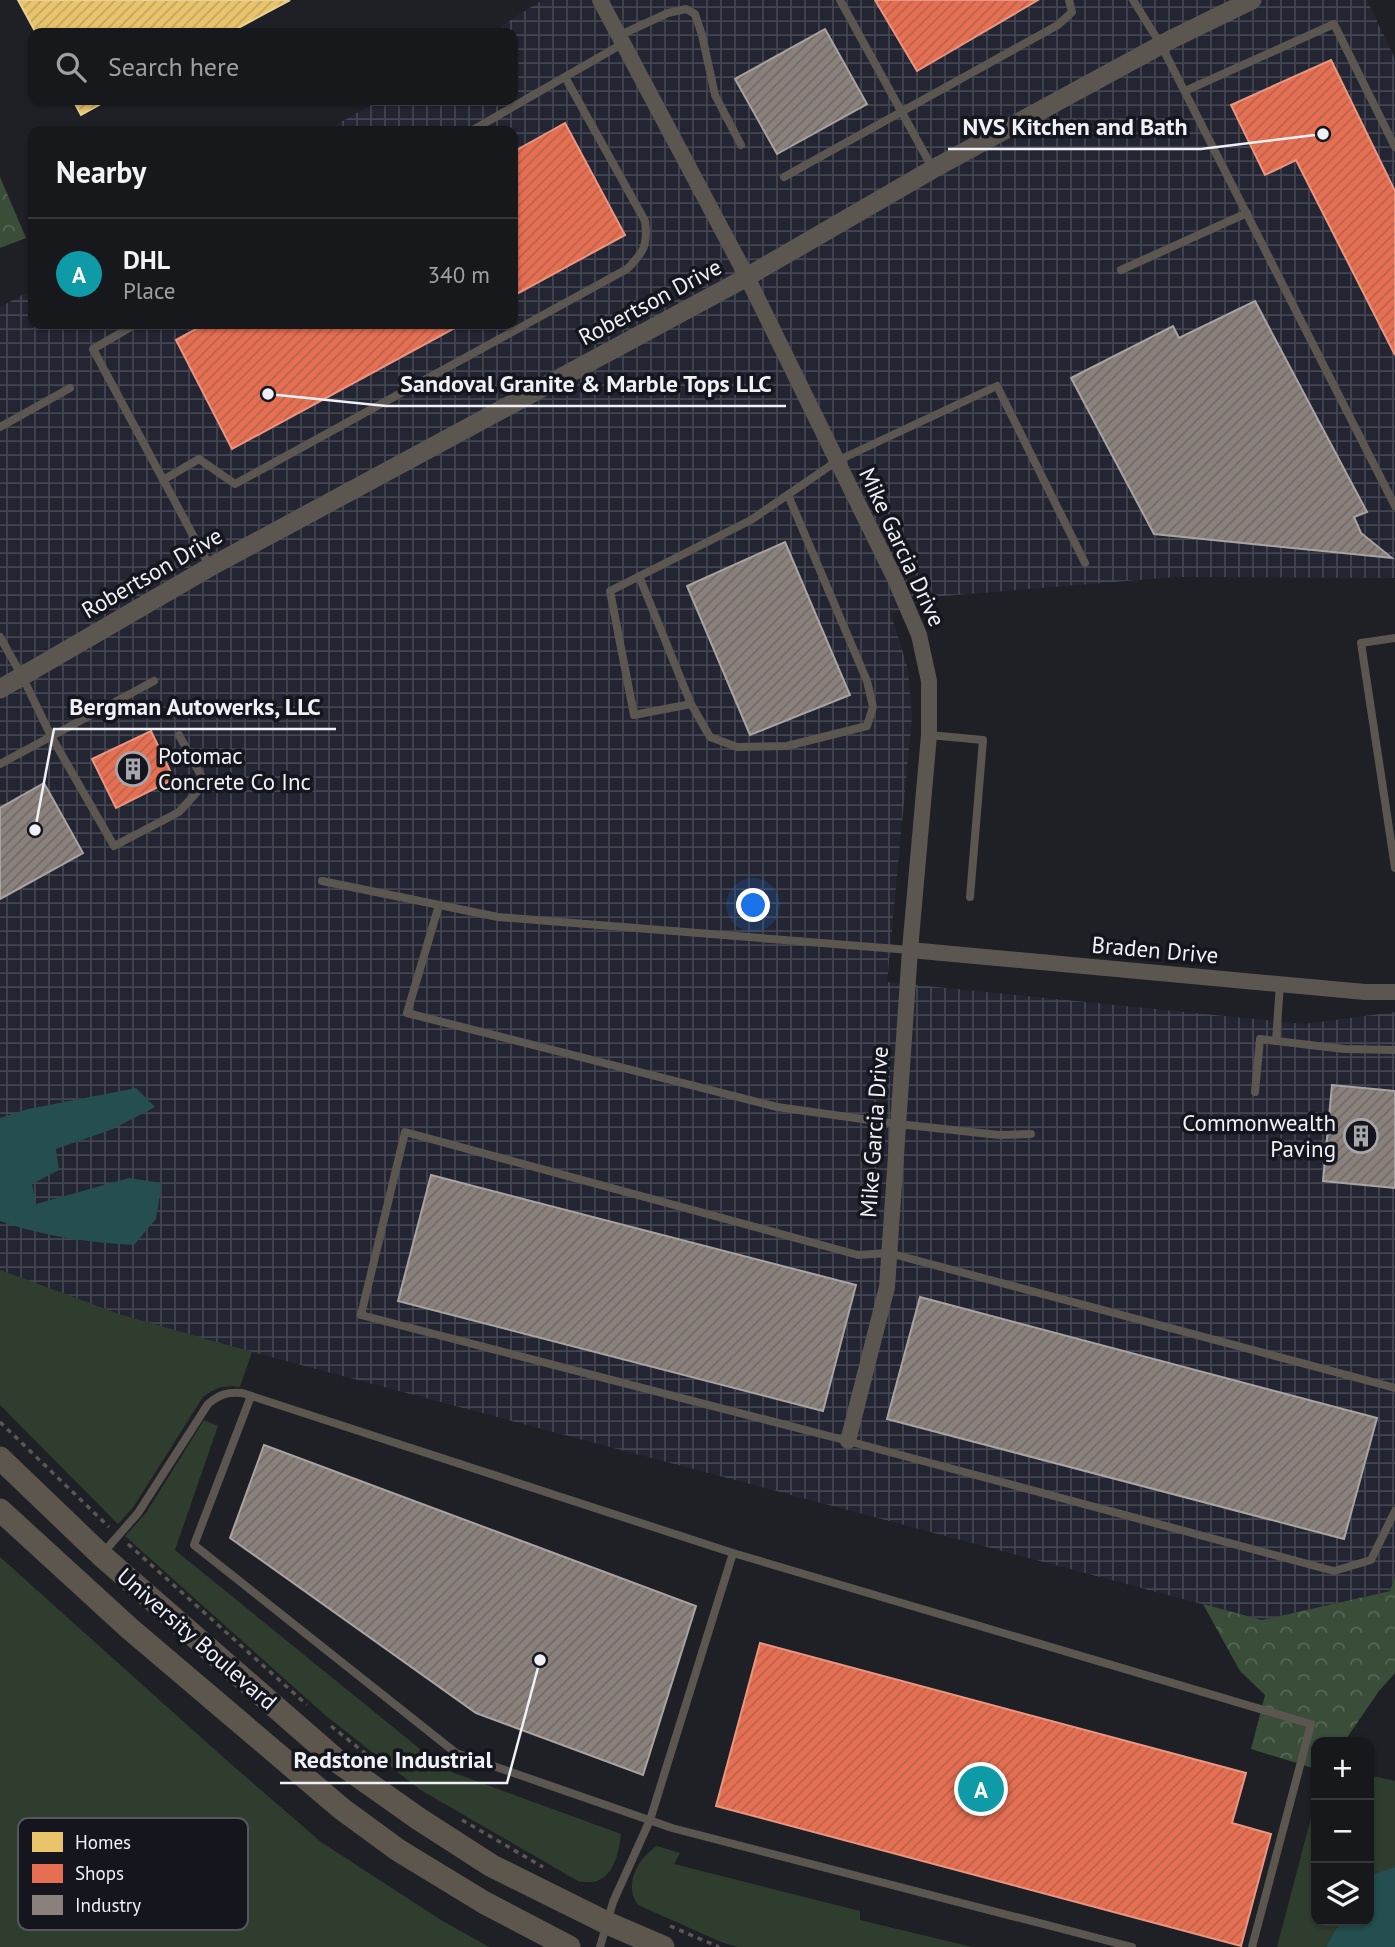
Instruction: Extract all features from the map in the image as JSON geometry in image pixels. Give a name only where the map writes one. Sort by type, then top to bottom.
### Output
[{"type":"main road","name":"University Boulevard","points":[[0,1458],[101,1555],[341,1765],[492,1866],[607,1923],[663,1947]]},
{"type":"main road","name":"University Boulevard","points":[[0,1510],[139,1637],[342,1809],[398,1850],[474,1896],[569,1947]]},
{"type":"street","name":"Mike Garcia Drive","points":[[600,0],[747,277],[895,579],[919,635],[929,681],[929,735],[910,950],[887,1287],[848,1441]]},
{"type":"street","name":"Robertson Drive","points":[[0,689],[210,567],[747,277],[933,169],[1161,45],[1252,0]]},
{"type":"street","name":"Braden Drive","points":[[910,950],[1364,992],[1395,992]]},
{"type":"lane","points":[[840,0],[933,169]]},
{"type":"lane","points":[[785,177],[1058,25],[1072,12],[1069,0]]},
{"type":"lane","points":[[1133,0],[1185,91],[1395,506]]},
{"type":"lane","points":[[518,104],[565,77],[620,40],[668,13],[686,9],[695,14],[715,95],[741,145]]},
{"type":"lane","points":[[1185,91],[1334,24],[1395,147]]},
{"type":"lane","points":[[518,329],[627,269],[641,256],[647,239],[645,221],[565,77]]},
{"type":"lane","points":[[480,126],[516,105]]},
{"type":"lane","points":[[1121,270],[1247,213]]},
{"type":"lane","points":[[127,329],[93,349],[210,567]]},
{"type":"lane","points":[[163,480],[199,459],[235,484],[518,329]]},
{"type":"lane","points":[[691,704],[634,715],[610,591],[751,520],[837,461],[997,387],[1085,563]]},
{"type":"lane","points":[[0,427],[70,388]]},
{"type":"lane","points":[[639,576],[691,704],[710,737],[737,747],[787,746],[867,726],[873,706],[867,681],[789,495]]},
{"type":"lane","points":[[0,637],[51,736],[114,846],[179,812],[205,783],[179,735]]},
{"type":"lane","points":[[1395,638],[1361,643],[1395,868]]},
{"type":"lane","points":[[0,764],[154,681]]},
{"type":"lane","points":[[929,735],[983,740],[970,897]]},
{"type":"lane","points":[[322,881],[498,917],[910,950]]},
{"type":"lane","points":[[439,905],[407,1013],[777,1107],[999,1135],[1031,1134]]},
{"type":"lane","points":[[1276,1041],[1280,984]]},
{"type":"lane","points":[[1255,1092],[1260,1039],[1345,1049],[1395,1050]]},
{"type":"lane","points":[[1395,1388],[889,1253],[858,1255],[405,1132],[361,1315],[1334,1571],[1371,1560],[1395,1511]]},
{"type":"lane","points":[[101,1555],[138,1513],[208,1404],[229,1392],[251,1396],[733,1553],[1311,1724],[1252,1947]]},
{"type":"lane","points":[[251,1396],[194,1545],[456,1753],[672,1828],[1132,1947]]},
{"type":"lane","points":[[600,1947],[622,1880],[650,1820],[733,1553]]},
{"type":"path","points":[[0,1422],[118,1535],[316,1713]]},
{"type":"path","points":[[326,1722],[377,1763]]},
{"type":"path","points":[[455,1816],[551,1871]]},
{"type":"path","points":[[660,1922],[719,1947]]},
{"type":"shaded area","points":[[542,0],[1367,0],[1395,59],[1395,578],[1175,577],[932,597],[891,614],[908,669],[912,717],[887,982],[1304,1024],[1395,1012],[1395,1576],[1390,1591],[1262,1620],[218,1343],[122,1315],[0,1272],[0,307],[28,292],[28,329],[518,329],[518,126],[334,126],[371,105],[518,105],[518,28],[499,28]]},
{"type":"shaded area","points":[[136,1088],[155,1107],[113,1129],[56,1149],[59,1170],[32,1184],[36,1204],[129,1178],[162,1183],[156,1219],[134,1245],[66,1238],[0,1221],[0,1118],[28,1109]]},
{"type":"shaded area","points":[[1395,1867],[1395,1947],[1326,1947],[1338,1926],[1374,1926],[1374,1874]]},
{"type":"green space","points":[[0,177],[26,238],[0,248]]},
{"type":"green space","points":[[0,1270],[122,1315],[252,1352],[240,1387],[221,1388],[203,1397],[134,1506],[118,1524],[0,1405]]},
{"type":"green space","points":[[204,1420],[218,1426],[175,1550],[446,1770],[621,1834],[615,1862],[605,1876],[598,1881],[578,1881],[419,1789],[325,1715],[125,1536],[146,1513]]},
{"type":"green space","points":[[0,1557],[321,1842],[441,1920],[489,1947],[0,1947]]},
{"type":"green space","points":[[1395,1576],[1395,1673],[1379,1691],[1347,1737],[1311,1737],[1311,1767],[1251,1749],[1265,1695],[1240,1671],[1203,1604],[1262,1620],[1390,1591]]},
{"type":"green space","points":[[1374,1776],[1395,1781],[1395,1947],[1277,1947],[1311,1818],[1311,1926],[1374,1926]]},
{"type":"green space","points":[[657,1846],[680,1853],[674,1864],[860,1911],[860,1920],[972,1947],[738,1947],[721,1942],[638,1905],[632,1881],[644,1857]]},
{"type":"building: Homes","points":[[18,0],[290,0],[238,28],[33,28]]},
{"type":"building: Homes","points":[[76,105],[99,105],[81,115]]},
{"type":"building: Shops","points":[[875,0],[1038,0],[917,71]]},
{"type":"building: Shops","points":[[1331,60],[1395,191],[1395,355],[1296,160],[1265,175],[1231,105]]},
{"type":"building: Shops","points":[[565,123],[625,235],[518,293],[518,149]]},
{"type":"building: Shops","points":[[196,329],[453,329],[232,449],[176,340]]},
{"type":"building: Shops","name":"Potomac Concrete Co Inc","points":[[151,731],[174,779],[116,808],[92,759]]},
{"type":"building: Shops","points":[[760,1643],[1246,1773],[1232,1823],[1271,1834],[1241,1946],[716,1806]]},
{"type":"building: Industry","points":[[825,29],[867,104],[777,154],[735,79]]},
{"type":"building: Industry","points":[[1255,301],[1367,512],[1354,517],[1361,533],[1392,558],[1154,534],[1071,378],[1173,326],[1179,338]]},
{"type":"building: Industry","points":[[785,542],[850,695],[750,735],[687,586]]},
{"type":"building: Industry","points":[[44,783],[83,853],[0,899],[0,808]]},
{"type":"building: Industry","name":"Commonwealth Paving","points":[[1332,1085],[1395,1091],[1395,1188],[1323,1181]]},
{"type":"building: Industry","points":[[431,1175],[856,1285],[823,1411],[398,1301]]},
{"type":"building: Industry","points":[[920,1297],[1377,1418],[1344,1539],[887,1419]]},
{"type":"building: Industry","points":[[264,1445],[696,1606],[643,1775],[476,1713],[230,1538]]},
{"type":"place","name":"NVS Kitchen and Bath","points":[[1323,134]]},
{"type":"place","name":"Sandoval Granite & Marble Tops LLC","points":[[268,394]]},
{"type":"place","name":"Potomac Concrete Co Inc","points":[[133,769]]},
{"type":"place","name":"Bergman Autowerks, LLC","points":[[35,830]]},
{"type":"place","name":"Commonwealth Paving","points":[[1361,1136]]},
{"type":"place","name":"Redstone Industrial","points":[[540,1660]]},
{"type":"place","name":"DHL","points":[[981,1789]]}]
